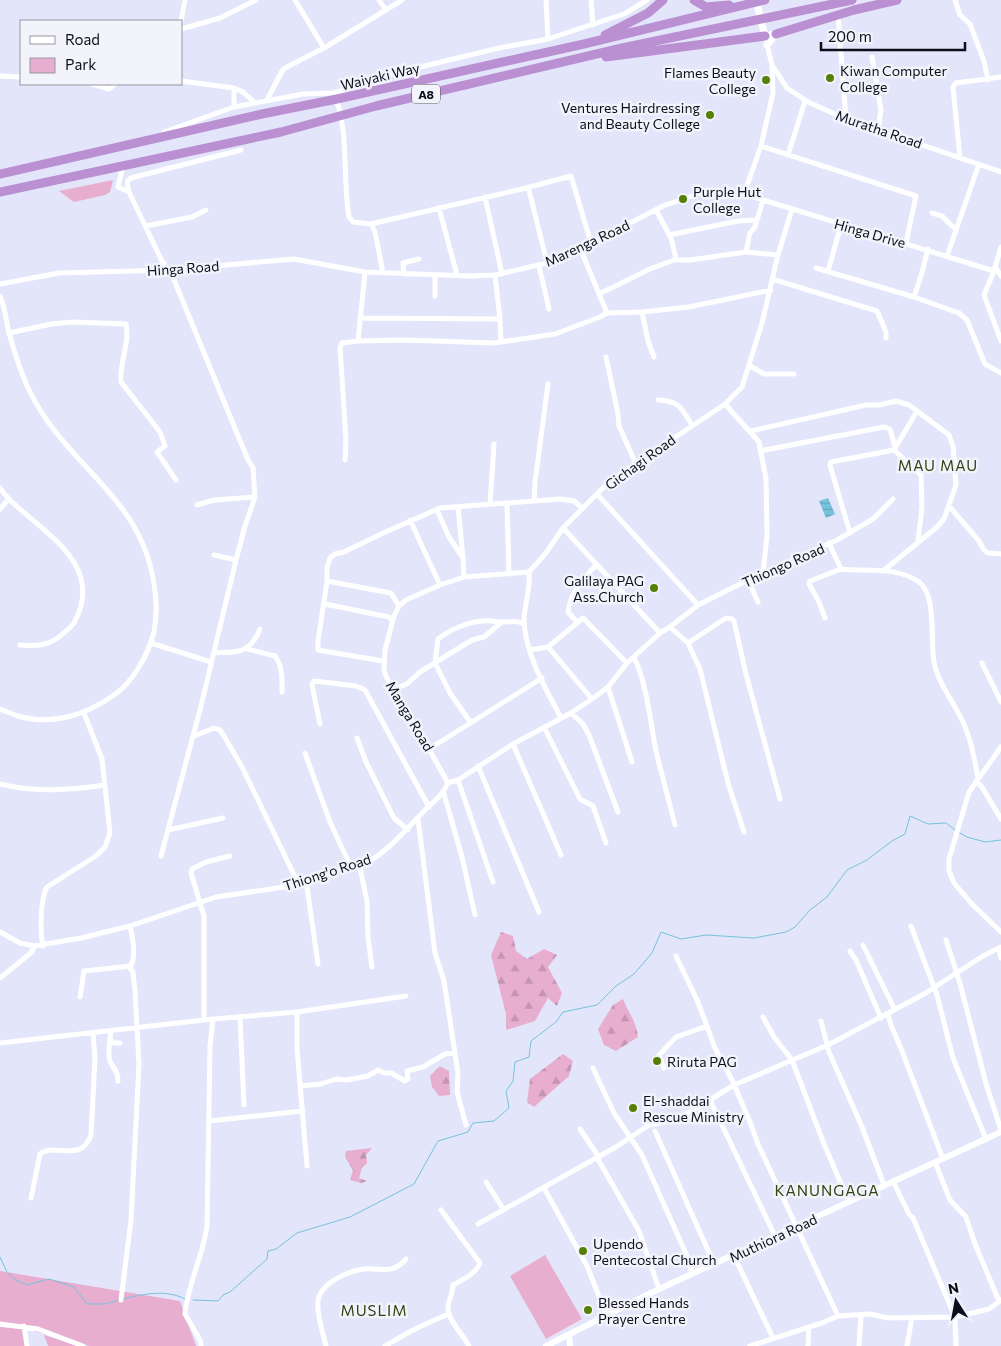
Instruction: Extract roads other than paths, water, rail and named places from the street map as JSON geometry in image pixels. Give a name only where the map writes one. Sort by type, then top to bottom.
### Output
[{"type":"highway","points":[[584,44],[610,34],[648,13],[663,0]]},
{"type":"highway","points":[[694,0],[706,7],[747,4]]},
{"type":"highway","name":"Waiyaki Way","points":[[0,174],[262,114],[370,87],[486,66],[765,0]]},
{"type":"highway","name":"Waiyaki Way","points":[[0,192],[281,132],[488,79],[564,63],[622,48],[852,0]]},
{"type":"highway","points":[[776,34],[838,15],[897,0]]},
{"type":"highway","points":[[706,31],[711,14]]},
{"type":"highway","name":"Waiyaki Way","points":[[564,63],[765,37]]},
{"type":"highway","points":[[486,66],[488,79]]},
{"type":"main road","points":[[756,0],[765,37],[776,34]]},
{"type":"street","points":[[181,20],[185,0]]},
{"type":"street","points":[[182,29],[220,18],[256,0]]},
{"type":"street","points":[[379,0],[386,10]]},
{"type":"street","points":[[267,100],[282,71],[324,48],[402,0]]},
{"type":"street","points":[[546,0],[548,39]]},
{"type":"street","points":[[591,0],[593,25]]},
{"type":"street","points":[[370,87],[379,77],[499,48],[548,39],[593,25],[624,14],[647,0]]},
{"type":"street","points":[[955,0],[960,15],[970,24],[984,61],[988,80]]},
{"type":"street","points":[[298,1],[324,48]]},
{"type":"street","points":[[838,15],[846,119]]},
{"type":"street","points":[[744,194],[761,146],[773,92],[772,65],[765,37]]},
{"type":"street","points":[[872,57],[881,110],[878,130]]},
{"type":"street","name":"Muratha Road","points":[[772,65],[787,88],[805,101],[846,119],[1001,172]]},
{"type":"street","points":[[0,76],[20,77]]},
{"type":"street","points":[[960,158],[952,87],[956,83],[1001,78]]},
{"type":"street","points":[[182,81],[234,88],[256,102]]},
{"type":"street","points":[[96,85],[110,89],[114,85]]},
{"type":"street","points":[[234,88],[234,107]]},
{"type":"street","points":[[138,141],[234,107],[303,94],[336,96],[342,115],[344,134],[348,215],[353,222],[371,224],[571,176],[591,243]]},
{"type":"street","points":[[788,155],[805,101]]},
{"type":"street","points":[[761,146],[916,196],[906,243]]},
{"type":"street","points":[[128,180],[241,150]]},
{"type":"street","points":[[947,256],[979,164]]},
{"type":"street","points":[[123,165],[128,180],[129,192],[161,259],[169,270],[253,468],[255,497],[236,560],[194,736],[161,856]]},
{"type":"street","points":[[123,165],[118,187],[129,192]]},
{"type":"street","points":[[526,188],[529,190],[547,263]]},
{"type":"street","name":"Marenga Road","points":[[365,272],[435,275],[502,274],[547,263],[685,197],[700,193],[744,194]]},
{"type":"street","name":"Hinga Drive","points":[[744,194],[841,225],[994,269]]},
{"type":"street","points":[[484,197],[502,274]]},
{"type":"street","points":[[746,252],[750,233],[755,227],[763,200]]},
{"type":"street","points":[[439,208],[457,275]]},
{"type":"street","name":"Gichagi Road","points":[[529,572],[546,553],[562,528],[620,474],[725,404],[742,387],[750,366],[771,290],[778,255],[792,209]]},
{"type":"street","points":[[146,226],[193,216],[206,210]]},
{"type":"street","points":[[656,210],[674,245],[676,259]]},
{"type":"street","points":[[932,213],[942,216],[956,230]]},
{"type":"street","points":[[669,235],[738,221],[756,220]]},
{"type":"street","points":[[371,224],[375,232],[383,273]]},
{"type":"street","points":[[828,271],[841,225]]},
{"type":"street","points":[[1001,246],[984,295],[1001,341]]},
{"type":"street","points":[[580,248],[607,313]]},
{"type":"street","points":[[914,297],[922,276],[928,249]]},
{"type":"street","points":[[599,294],[650,269],[676,259],[690,260],[746,252],[778,255]]},
{"type":"street","name":"Hinga Road","points":[[0,284],[59,273],[169,270],[298,258],[365,272]]},
{"type":"street","points":[[404,274],[404,263],[419,259]]},
{"type":"street","points":[[539,266],[549,310]]},
{"type":"street","points":[[816,268],[955,311],[966,320],[985,364],[1001,373]]},
{"type":"street","points":[[994,269],[1001,276]]},
{"type":"street","points":[[358,341],[365,272]]},
{"type":"street","points":[[435,275],[435,296]]},
{"type":"street","points":[[495,275],[501,342]]},
{"type":"street","points":[[772,279],[877,311],[886,332],[886,338]]},
{"type":"street","points":[[345,460],[346,440],[340,347],[342,343],[404,340],[476,344],[501,342],[555,334],[607,313],[642,312],[702,305],[771,290]]},
{"type":"street","points":[[0,296],[17,364],[29,390],[44,416],[63,441],[121,504],[132,521],[141,538],[153,574],[157,601],[156,621],[150,643],[139,667],[122,689],[84,713],[72,716],[39,720],[18,716],[0,709]]},
{"type":"street","points":[[642,312],[648,341],[654,357]]},
{"type":"street","points":[[360,318],[500,319]]},
{"type":"street","points":[[9,334],[51,324],[73,322],[126,324],[126,352],[120,374],[121,382],[160,432],[164,446],[157,452],[176,480]]},
{"type":"street","points":[[606,357],[619,426],[636,464]]},
{"type":"street","points":[[750,366],[764,374],[794,374]]},
{"type":"street","points":[[534,501],[548,384]]},
{"type":"street","points":[[658,400],[675,402],[682,407],[692,425]]},
{"type":"street","points":[[751,431],[838,410],[896,401],[902,402],[917,411],[949,436],[952,441],[956,485],[944,519],[937,527],[883,571]]},
{"type":"street","points":[[725,404],[759,442],[766,479],[767,536],[763,574]]},
{"type":"street","points":[[850,532],[830,465],[831,462],[894,449],[917,411]]},
{"type":"street","points":[[760,451],[884,428],[890,429],[894,449],[921,475],[922,506],[918,542]]},
{"type":"street","points":[[490,504],[494,444]]},
{"type":"street","points":[[0,488],[9,499],[64,548],[80,576],[82,590],[80,612],[72,626],[61,637],[52,643],[41,646],[20,646]]},
{"type":"street","points":[[597,494],[698,605]]},
{"type":"street","points":[[197,504],[214,500],[255,497]]},
{"type":"street","points":[[0,509],[9,499]]},
{"type":"street","points":[[383,661],[318,650],[328,568],[330,558],[335,554],[344,552],[410,520],[437,510],[560,499],[574,501],[582,508]]},
{"type":"street","name":"Thiongo Road","points":[[670,628],[698,605],[850,532],[872,518],[893,499]]},
{"type":"street","points":[[507,504],[509,574]]},
{"type":"street","points":[[949,506],[979,541],[984,550],[988,553],[1001,554]]},
{"type":"street","points":[[458,507],[464,558],[464,577]]},
{"type":"street","points":[[437,510],[449,537],[464,558]]},
{"type":"street","points":[[410,520],[440,585]]},
{"type":"street","points":[[562,528],[660,633]]},
{"type":"street","points":[[829,543],[841,569]]},
{"type":"street","points":[[214,555],[236,560]]},
{"type":"street","points":[[577,622],[568,612],[570,602],[581,582],[596,564]]},
{"type":"street","points":[[825,618],[810,581],[841,569],[883,571],[912,578],[920,582],[926,590],[930,602],[934,664],[942,684],[966,729],[977,780],[1001,819]]},
{"type":"street","points":[[327,581],[391,593],[399,606],[406,600],[464,577],[529,572],[530,582],[524,624],[530,657],[561,718]]},
{"type":"street","points":[[748,580],[758,602]]},
{"type":"street","points":[[324,601],[328,606],[389,617],[392,622]]},
{"type":"street","name":"Manga Road","points":[[399,606],[392,622],[383,661],[384,671],[392,690],[448,783]]},
{"type":"street","points":[[530,650],[548,647],[583,618],[627,663]]},
{"type":"street","points":[[688,643],[726,618],[734,621],[746,674],[780,800]]},
{"type":"street","points":[[471,723],[450,693],[434,663],[438,639],[461,627],[481,621],[498,620],[502,622],[519,620],[524,624]]},
{"type":"street","points":[[392,690],[407,684],[420,672],[472,640],[484,637],[502,622]]},
{"type":"street","points":[[448,783],[458,780],[513,744],[570,713],[608,687],[627,663],[660,633],[670,628],[688,643],[700,669],[728,782],[744,832]]},
{"type":"street","points":[[214,652],[234,652],[247,648],[255,639],[260,629]]},
{"type":"street","points":[[150,643],[211,662]]},
{"type":"street","points":[[548,647],[592,698]]},
{"type":"street","points":[[247,648],[275,656],[281,673],[282,692]]},
{"type":"street","points":[[634,658],[640,675],[675,825]]},
{"type":"street","points":[[982,663],[1001,702]]},
{"type":"street","points":[[429,749],[542,678]]},
{"type":"street","points":[[320,724],[312,685],[314,681],[356,686],[365,690],[429,807]]},
{"type":"street","points":[[608,687],[632,762]]},
{"type":"street","points":[[42,946],[44,894],[47,887],[96,856],[105,847],[111,828],[99,748],[84,713]]},
{"type":"street","points":[[570,713],[584,724],[618,812]]},
{"type":"street","points":[[544,727],[580,799],[593,806],[606,843]]},
{"type":"street","points":[[194,736],[214,728],[220,730],[242,767],[298,883]]},
{"type":"street","points":[[357,738],[366,762],[394,818],[408,830]]},
{"type":"street","points":[[513,744],[561,855]]},
{"type":"street","points":[[1001,747],[969,792],[949,859],[949,871],[954,883],[971,904],[1001,932]]},
{"type":"street","points":[[305,753],[330,822],[350,865]]},
{"type":"street","points":[[478,766],[539,912]]},
{"type":"street","points":[[458,780],[493,882]]},
{"type":"street","name":"Thiong'o Road","points":[[0,932],[20,943],[42,946],[130,926],[216,897],[284,887],[373,859],[408,830],[444,794],[448,783]]},
{"type":"street","points":[[0,784],[47,790],[67,790],[105,785]]},
{"type":"street","points":[[444,794],[462,857],[475,915]]},
{"type":"street","points":[[168,830],[223,818]]},
{"type":"street","points":[[418,819],[435,953],[444,981],[458,1073],[458,1092],[466,1125]]},
{"type":"street","points":[[204,1020],[204,916],[191,873],[192,869],[206,862],[230,856]]},
{"type":"street","points":[[359,863],[367,901],[368,938],[372,968]]},
{"type":"street","points":[[306,880],[318,964]]},
{"type":"street","points":[[130,926],[133,952],[130,967]]},
{"type":"street","points":[[911,926],[934,988],[953,1058],[986,1139]]},
{"type":"street","points":[[946,940],[1001,1131]]},
{"type":"street","points":[[863,945],[895,1010]]},
{"type":"street","points":[[0,978],[32,952],[34,946]]},
{"type":"street","points":[[478,1224],[544,1188],[649,1125],[677,1118],[710,1100],[723,1090],[828,1046],[934,988],[983,956],[1000,948],[1001,958]]},
{"type":"street","points":[[850,951],[856,960],[881,1018]]},
{"type":"street","points":[[676,956],[697,1000],[714,1046],[734,1085],[758,1144],[838,1316]]},
{"type":"street","points":[[80,997],[84,971],[130,967]]},
{"type":"street","points":[[121,1300],[131,1220],[138,1069],[133,972],[130,967]]},
{"type":"street","points":[[0,1043],[213,1019],[297,1012],[406,996]]},
{"type":"street","points":[[297,1012],[297,1049],[307,1166]]},
{"type":"street","points":[[888,1014],[943,1159]]},
{"type":"street","points":[[764,1016],[774,1037],[792,1060],[829,1157],[850,1202]]},
{"type":"street","points":[[240,1017],[244,1105]]},
{"type":"street","points":[[201,1346],[200,1340],[185,1314],[194,1273],[205,1243],[208,1189],[210,1046],[213,1019]]},
{"type":"street","points":[[821,1021],[828,1046],[884,1185]]},
{"type":"street","points":[[664,1068],[659,1055],[676,1037],[707,1026]]},
{"type":"street","points":[[111,1031],[110,1061],[118,1072],[118,1081]]},
{"type":"street","points":[[31,1198],[40,1154],[43,1151],[49,1150],[64,1151],[82,1148],[91,1135],[93,1033]]},
{"type":"street","points":[[110,1039],[113,1044],[120,1043]]},
{"type":"street","points":[[300,1086],[321,1084],[336,1079],[347,1080],[368,1076],[378,1070],[384,1073],[392,1073],[405,1081],[408,1079],[407,1071],[423,1067],[445,1054],[455,1052]]},
{"type":"street","points":[[594,1068],[614,1113],[642,1155],[687,1256],[692,1274]]},
{"type":"street","points":[[710,1100],[775,1236]]},
{"type":"street","points":[[209,1121],[303,1111]]},
{"type":"street","points":[[580,1129],[598,1156],[642,1238],[659,1289]]},
{"type":"street","points":[[655,1131],[714,1264]]},
{"type":"street","name":"Muthiora Road","points":[[546,1346],[659,1289],[1001,1131]]},
{"type":"street","points":[[750,1346],[822,1324],[838,1316],[870,1314],[888,1318],[955,1317],[989,1309],[998,1304],[1000,1300],[975,1244],[966,1218],[950,1200],[935,1162]]},
{"type":"street","points":[[893,1181],[909,1214],[913,1218],[955,1317],[956,1346]]},
{"type":"street","points":[[486,1182],[504,1210]]},
{"type":"street","points":[[544,1188],[587,1266],[607,1316]]},
{"type":"street","points":[[440,1210],[480,1263],[471,1274],[453,1285],[453,1294],[448,1306],[448,1314],[469,1346]]},
{"type":"street","points":[[734,1256],[773,1338]]},
{"type":"street","points":[[326,1346],[318,1301],[324,1288],[352,1272],[366,1269],[382,1271],[400,1266],[406,1259]]},
{"type":"street","points":[[384,1346],[448,1314]]},
{"type":"street","points":[[859,1346],[861,1315]]},
{"type":"street","points":[[907,1346],[912,1317]]},
{"type":"street","points":[[0,1324],[38,1329],[83,1346]]},
{"type":"street","points":[[24,1326],[27,1346]]},
{"type":"street","points":[[808,1346],[809,1327]]},
{"type":"street","points":[[570,1335],[570,1346]]},
{"type":"water","points":[[828,498],[835,514],[826,518],[819,501]]},
{"type":"waterway","points":[[193,1300],[218,1301],[267,1259],[268,1251],[276,1249],[297,1233],[350,1217],[414,1184],[438,1141],[468,1132],[473,1123],[494,1121],[509,1108],[506,1091],[513,1081],[515,1062],[529,1057],[531,1041],[556,1022],[563,1012],[597,1005],[616,986],[634,974],[652,953],[661,932],[681,939],[706,935],[754,938],[786,932],[795,927],[810,910],[827,897],[847,870],[867,860],[892,841],[905,834],[910,816],[928,824],[946,823],[955,830]]},
{"type":"waterway","points":[[958,832],[967,837],[985,842],[1001,840]]},
{"type":"waterway","points":[[0,1257],[7,1272],[14,1279],[27,1285],[49,1279],[74,1287],[87,1304],[105,1304],[119,1300]]},
{"type":"waterway","points":[[123,1299],[162,1293],[185,1299]]},
{"type":"place","name":"Kiwan Computer College","points":[[830,78]]},
{"type":"place","name":"Flames Beauty College","points":[[766,80]]},
{"type":"place","name":"Ventures Hairdressing and Beauty College","points":[[710,115]]},
{"type":"place","name":"Purple Hut College","points":[[683,199]]},
{"type":"place","name":"Galilaya PAG Ass.Church","points":[[654,588]]},
{"type":"place","name":"Riruta PAG","points":[[657,1061]]},
{"type":"place","name":"El-shaddai Rescue Ministry","points":[[633,1108]]},
{"type":"place","name":"Upendo Pentecostal Church","points":[[583,1251]]},
{"type":"place","name":"Blessed Hands Prayer Centre","points":[[588,1310]]},
{"type":"district","name":"MAU MAU","points":[[938,465]]},
{"type":"district","name":"KANUNGAGA","points":[[827,1190]]},
{"type":"district","name":"MUSLIM","points":[[374,1310]]}]
